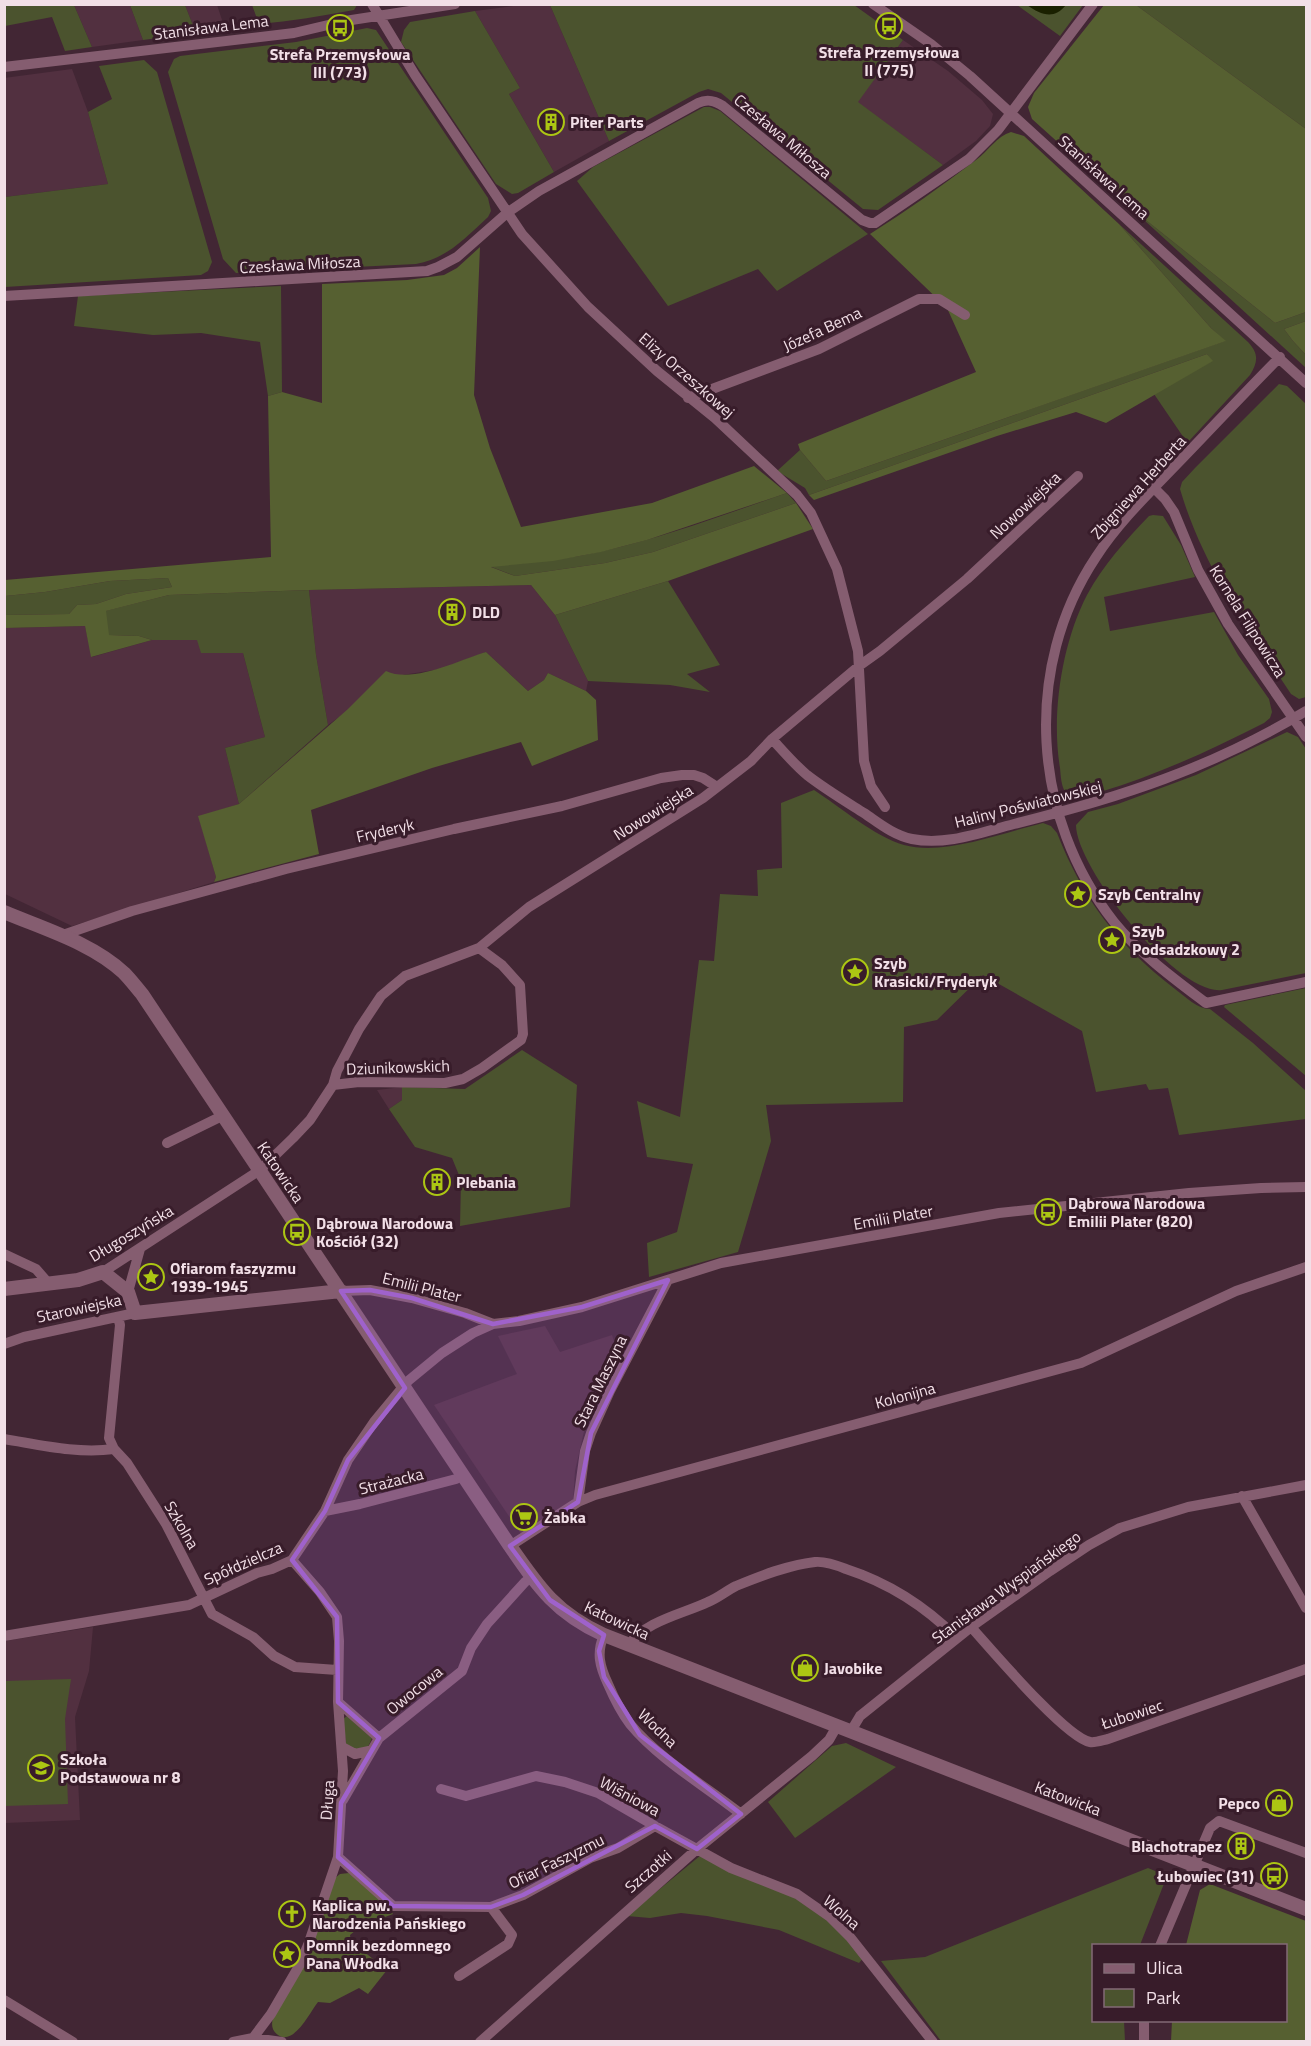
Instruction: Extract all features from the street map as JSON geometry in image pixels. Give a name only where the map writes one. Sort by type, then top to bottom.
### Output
[{"type":"street","name":"Elizy Orzeszkowej","points":[[372,4],[411,68],[522,234],[588,307],[688,398],[715,418],[797,495],[811,513],[837,569],[858,651],[864,761],[871,786],[885,807]]},
{"type":"street","name":"Stanisława Lema","points":[[4,67],[294,33],[455,4]]},
{"type":"street","name":"Stanisława Lema","points":[[873,4],[945,55],[1306,382]]},
{"type":"street","name":"Czesława Miłosza","points":[[4,296],[416,273],[438,267],[457,257],[507,213],[527,199],[698,103],[711,100],[723,106],[862,220],[875,223],[975,153],[994,135],[1093,4]]},
{"type":"street","name":"Józefa Bema","points":[[688,398],[819,350],[919,299],[939,299],[965,315]]},
{"type":"street","name":"Zbigniewa Herberta","points":[[1280,357],[1122,522],[1095,558],[1073,598],[1058,639],[1048,682],[1045,726],[1048,771],[1058,813],[1077,863],[1094,894],[1114,921],[1152,961],[1206,1003],[1306,982]]},
{"type":"street","name":"Nowowiejska","points":[[260,1170],[310,1120],[333,1085],[337,1071],[359,1029],[381,996],[405,976],[479,948],[529,907],[665,823],[717,787],[751,761],[772,739],[859,666],[967,579],[1078,476]]},
{"type":"street","name":"Kornela Filipowicza","points":[[1154,488],[1174,512],[1198,570],[1224,617],[1306,736]]},
{"type":"street","name":"Haliny Poświatowskiej","points":[[772,739],[805,773],[884,827],[913,839],[957,839],[1124,794],[1184,772],[1234,750],[1306,711]]},
{"type":"street","name":"Fryderyk","points":[[60,936],[132,911],[286,869],[562,806],[661,778],[694,776],[703,778],[717,787]]},
{"type":"street","name":"Katowicka","points":[[4,912],[103,957],[124,973],[159,1017],[531,1577],[550,1600],[563,1611],[581,1624],[604,1635],[1306,1909]]},
{"type":"street","name":"Dziunikowskich","points":[[333,1085],[360,1082],[445,1083],[463,1079],[520,1040],[523,1034],[520,985],[502,965],[479,948]]},
{"type":"street","points":[[167,1143],[224,1115]]},
{"type":"street","name":"Długoszyńska","points":[[4,1289],[78,1280],[104,1272],[260,1170]]},
{"type":"street","name":"Emilii Plater","points":[[404,1386],[442,1353],[473,1333],[493,1324],[519,1321],[582,1307],[746,1258],[999,1213],[1189,1193],[1306,1187]]},
{"type":"street","points":[[128,1292],[141,1249]]},
{"type":"street","points":[[4,1254],[36,1269],[49,1284]]},
{"type":"street","name":"Kolonijna","points":[[510,1546],[578,1502],[595,1495],[1081,1363],[1236,1291],[1306,1267]]},
{"type":"street","points":[[104,1272],[128,1292],[135,1313]]},
{"type":"street","name":"Stara Maszyna","points":[[578,1502],[583,1460],[591,1433],[668,1280]]},
{"type":"street","name":"Emilii Plater","points":[[341,1291],[370,1290],[412,1298],[465,1313],[493,1324]]},
{"type":"street","name":"Starowiejska","points":[[4,1344],[24,1337],[135,1313],[341,1291]]},
{"type":"street","points":[[4,1439],[66,1449],[98,1451],[114,1449],[110,1438],[120,1325],[118,1317]]},
{"type":"street","name":"Spółdzielcza","points":[[4,1636],[189,1605],[292,1560],[325,1511],[348,1460],[374,1422],[404,1386]]},
{"type":"street","name":"Szkolna","points":[[114,1449],[127,1463],[166,1524],[212,1614],[253,1637],[274,1656],[295,1667],[337,1670]]},
{"type":"street","name":"Strażacka","points":[[325,1511],[392,1496],[456,1479],[463,1475]]},
{"type":"street","name":"Stanisława Wyspiańskiego","points":[[851,1731],[860,1716],[971,1627],[1089,1545],[1120,1528],[1188,1507],[1306,1485]]},
{"type":"street","points":[[1242,1496],[1306,1608]]},
{"type":"street","name":"Długa","points":[[254,2038],[299,1966],[338,1857],[344,1771],[338,1702],[337,1617],[320,1592],[292,1560]]},
{"type":"street","points":[[629,1645],[634,1637],[655,1624],[710,1602],[735,1587],[777,1571],[818,1561],[865,1575],[890,1587],[930,1613],[957,1638]]},
{"type":"street","name":"Owocowa","points":[[341,1803],[369,1751],[379,1738],[462,1671],[471,1648],[487,1624],[531,1577]]},
{"type":"street","name":"Łubowiec","points":[[971,1627],[1035,1699],[1076,1734],[1090,1742],[1108,1739],[1306,1669]]},
{"type":"street","name":"Wodna","points":[[604,1635],[599,1652],[600,1663],[616,1702],[628,1722],[656,1750],[741,1814]]},
{"type":"street","points":[[338,1702],[379,1738]]},
{"type":"street","name":"Szczotki","points":[[480,2042],[697,1849],[818,1750],[829,1740],[837,1726]]},
{"type":"street","points":[[342,1748],[355,1754],[369,1751]]},
{"type":"street","name":"Wiśniowa","points":[[441,1789],[466,1796],[536,1776],[565,1782],[598,1793],[697,1849]]},
{"type":"street","points":[[1161,1944],[1210,1828],[1219,1821],[1306,1853]]},
{"type":"street","name":"Ofiar Faszyzmu","points":[[338,1857],[393,1906],[491,1907],[523,1895],[590,1858],[618,1848],[655,1826]]},
{"type":"street","name":"Wolna","points":[[697,1849],[731,1868],[797,1894],[830,1917],[870,1961],[933,2042]]},
{"type":"street","points":[[459,1976],[508,1944],[512,1935],[491,1907]]},
{"type":"street","points":[[4,2000],[73,2042]]},
{"type":"street","points":[[1143,2022],[1144,2042]]},
{"type":"street","points":[[233,2042],[254,2038],[282,2042]]},
{"type":"highlighted area","points":[[668,1280],[591,1433],[578,1502],[510,1546],[550,1600],[604,1635],[599,1651],[604,1677],[640,1735],[741,1814],[697,1849],[655,1826],[523,1895],[491,1907],[393,1906],[338,1857],[341,1803],[379,1738],[338,1702],[337,1617],[292,1560],[325,1511],[348,1460],[405,1388],[341,1291],[370,1290],[412,1298],[493,1324],[582,1307]]},
{"type":"shaded area","points":[[74,5],[130,5],[143,40],[92,47]]},
{"type":"shaded area","points":[[185,5],[217,5],[225,29],[196,33]]},
{"type":"shaded area","points":[[521,5],[550,5],[609,141],[554,172],[509,94],[520,88],[475,11]]},
{"type":"shaded area","points":[[1027,5],[1066,5],[1057,13],[1047,14]]},
{"type":"shaded area","points":[[1104,5],[1136,5],[1306,129],[1306,312],[1275,323],[1132,209],[1032,119],[1028,107],[1034,93]]},
{"type":"shaded area","points":[[903,40],[948,71],[982,100],[993,114],[990,126],[976,141],[943,165],[857,102]]},
{"type":"shaded area","points":[[72,69],[88,112],[108,184],[5,197],[4,78]]},
{"type":"shaded area","points":[[1011,132],[1024,136],[1119,224],[1211,328],[1226,341],[826,481],[800,450],[798,444],[976,372],[947,308],[870,234],[950,179],[1001,137]]},
{"type":"shaded area","points":[[480,247],[474,395],[490,448],[521,527],[652,503],[754,466],[787,493],[647,540],[601,552],[553,561],[491,567],[515,576],[605,563],[653,552],[796,503],[813,529],[668,581],[555,615],[531,585],[169,595],[106,611],[109,635],[139,636],[152,640],[91,657],[85,626],[5,628],[5,615],[69,614],[77,605],[96,604],[126,594],[172,587],[168,578],[110,581],[5,596],[5,580],[271,557],[268,396],[282,392],[322,403],[322,284],[407,280],[444,275],[457,268]]},
{"type":"shaded area","points":[[1306,321],[1306,355],[1284,329]]},
{"type":"shaded area","points":[[1207,354],[1213,361],[1106,423],[1076,412],[997,436],[814,500],[809,495]]},
{"type":"shaded area","points":[[531,585],[555,615],[588,681],[586,691],[548,673],[544,680],[528,691],[486,652],[441,669],[396,676],[328,725],[316,655],[309,590]]},
{"type":"shaded area","points":[[85,626],[92,657],[152,640],[198,640],[202,653],[243,653],[265,737],[225,748],[239,804],[199,817],[216,877],[214,882],[72,926],[5,894],[4,628]]},
{"type":"shaded area","points":[[486,652],[528,691],[544,680],[548,673],[586,691],[596,700],[598,740],[532,766],[521,742],[432,768],[311,810],[319,854],[214,882],[216,877],[198,816],[239,804],[348,709],[386,671],[409,675],[422,673]]},
{"type":"shaded area","points":[[402,1087],[402,1100],[389,1109],[377,1090]]},
{"type":"shaded area","points":[[545,1326],[560,1352],[612,1335],[620,1359],[585,1427],[575,1471],[573,1502],[521,1534],[434,1405],[517,1374],[498,1336]]},
{"type":"shaded area","name":"Szkoła Podstawowa nr 8","points":[[93,1627],[89,1671],[75,1717],[80,1820],[5,1823],[5,1641]]},
{"type":"shaded area","points":[[349,1873],[385,1903],[393,1914],[361,1926],[350,1935],[352,1947],[363,1951],[387,1970],[368,1994],[359,1988],[330,2003],[318,2002],[296,2032],[284,2037],[278,2035],[272,2028],[273,2018],[335,1878],[340,1874]]},
{"type":"shaded area","points":[[1210,1884],[1306,1921],[1306,2041],[1171,2041],[1172,2022],[1287,2022],[1287,1944],[1186,1944],[1200,1890]]},
{"type":"green space","points":[[5,4],[74,5],[92,47],[65,51],[52,17],[5,26]]},
{"type":"green space","points":[[252,4],[357,5],[354,10],[259,24]]},
{"type":"green space","points":[[130,5],[185,5],[196,33],[143,40]]},
{"type":"green space","points":[[550,5],[854,5],[903,40],[858,102],[943,165],[878,210],[863,209],[721,93],[708,89],[609,141]]},
{"type":"green space","points":[[1017,5],[1083,5],[1060,36]]},
{"type":"green space","points":[[1136,5],[1306,5],[1306,129]]},
{"type":"green space","points":[[475,11],[520,88],[509,94],[554,172],[518,193],[512,194],[496,184],[401,42],[404,30],[410,22]]},
{"type":"green space","points":[[367,28],[376,30],[488,198],[491,211],[488,217],[464,240],[447,252],[416,264],[236,273],[223,259],[168,72],[174,59],[180,56],[296,42]]},
{"type":"green space","points":[[144,60],[157,72],[212,262],[208,271],[201,275],[5,287],[5,197],[108,184],[88,112],[112,99],[99,66]]},
{"type":"green space","points":[[704,107],[720,111],[868,234],[777,291],[758,269],[668,306],[577,181],[593,167]]},
{"type":"green space","points":[[1132,209],[1275,323],[1306,312],[1306,321],[1284,329],[1306,355],[1306,368]]},
{"type":"green space","points":[[1119,224],[1248,342],[1256,354],[1255,366],[1250,375],[1189,441],[1184,438],[1154,394],[1212,361],[1207,354],[809,495],[805,488],[777,471],[800,450],[826,481],[1225,341]]},
{"type":"green space","points":[[281,286],[282,392],[268,396],[260,342],[201,333],[153,335],[74,326],[78,296]]},
{"type":"green space","points":[[1279,384],[1287,386],[1306,404],[1306,697],[1299,699],[1291,694],[1213,570],[1189,517],[1180,489],[1182,482],[1195,468]]},
{"type":"green space","points":[[787,493],[796,503],[653,552],[605,563],[515,576],[489,566],[560,559],[626,545],[696,525]]},
{"type":"green space","points":[[1149,516],[1163,516],[1181,545],[1195,577],[1104,597],[1110,631],[1214,612],[1238,655],[1269,699],[1272,712],[1270,718],[1264,723],[1183,761],[1142,778],[1084,797],[1070,797],[1062,786],[1057,725],[1061,679],[1071,635],[1078,614],[1100,573],[1132,534]]},
{"type":"green space","points":[[168,578],[172,587],[126,594],[96,604],[77,605],[69,614],[5,615],[5,596],[110,581]]},
{"type":"green space","points":[[668,581],[720,665],[687,674],[710,692],[670,685],[588,681],[555,615]]},
{"type":"green space","points":[[309,590],[316,655],[328,725],[239,804],[225,748],[265,737],[243,653],[201,653],[197,640],[152,640],[139,636],[108,635],[105,611],[169,595]]},
{"type":"green space","points":[[1287,732],[1298,737],[1306,749],[1306,973],[1222,990],[1203,986],[1181,973],[1156,952],[1132,926],[1093,870],[1080,845],[1076,825],[1088,812],[1118,804],[1196,775]]},
{"type":"green space","points":[[814,790],[881,835],[904,845],[920,848],[955,846],[1043,823],[1051,826],[1057,833],[1067,857],[1091,900],[1119,938],[1154,972],[1192,1002],[1210,1009],[1253,1043],[1306,1091],[1306,1119],[1179,1135],[1168,1088],[1149,1090],[1146,1084],[1096,1092],[1082,1031],[983,975],[937,1020],[904,1027],[903,1102],[766,1105],[771,1141],[738,1252],[649,1277],[647,1243],[677,1232],[693,1164],[647,1157],[637,1101],[680,1117],[699,960],[714,961],[720,894],[758,896],[757,870],[782,868],[781,803]]},
{"type":"green space","points":[[1306,988],[1306,1076],[1224,1007]]},
{"type":"green space","points":[[522,1050],[577,1085],[570,1207],[460,1226],[461,1180],[452,1158],[415,1147],[389,1109],[402,1100],[402,1087],[465,1089]]},
{"type":"green space","points":[[71,1679],[65,1719],[68,1804],[5,1806],[5,1681]]},
{"type":"green space","points":[[347,1716],[372,1738],[368,1747],[358,1751],[346,1744],[343,1719]]},
{"type":"green space","points":[[846,1743],[896,1767],[795,1838],[768,1802],[832,1746]]},
{"type":"green space","points":[[701,1855],[795,1898],[830,1921],[864,1957],[859,1963],[779,1930],[707,1916],[681,1913],[650,1918],[627,1916]]},
{"type":"green space","points":[[1148,1868],[1167,1876],[1140,1944],[1092,1944],[1092,2022],[1124,2022],[1125,2041],[941,2041],[881,1961],[925,1957]]},
{"type":"place","name":"Strefa Przemysłowa II (775)","points":[[889,26]]},
{"type":"place","name":"Strefa Przemysłowa III (773)","points":[[340,28]]},
{"type":"place","name":"Piter Parts","points":[[551,122]]},
{"type":"place","name":"DLD","points":[[452,612]]},
{"type":"place","name":"Szyb Centralny","points":[[1078,894]]},
{"type":"place","name":"Szyb Podsadzkowy 2","points":[[1112,940]]},
{"type":"place","name":"Szyb Krasicki/Fryderyk","points":[[855,972]]},
{"type":"place","name":"Plebania","points":[[437,1182]]},
{"type":"place","name":"Dąbrowa Narodowa Emilii Plater (820)","points":[[1048,1212]]},
{"type":"place","name":"Dąbrowa Narodowa Kościół (32)","points":[[297,1232]]},
{"type":"place","name":"Ofiarom faszyzmu 1939-1945","points":[[151,1277]]},
{"type":"place","name":"Żabka","points":[[524,1517]]},
{"type":"place","name":"Javobike","points":[[805,1668]]},
{"type":"place","name":"Szkoła Podstawowa nr 8","points":[[41,1768]]},
{"type":"place","name":"Pepco","points":[[1279,1803]]},
{"type":"place","name":"Blachotrapez","points":[[1241,1846]]},
{"type":"place","name":"Łubowiec (31)","points":[[1274,1876]]},
{"type":"place","name":"Kaplica pw. Narodzenia Pańskiego","points":[[292,1914]]},
{"type":"place","name":"Pomnik bezdomnego Pana Włodka","points":[[287,1954]]}]
